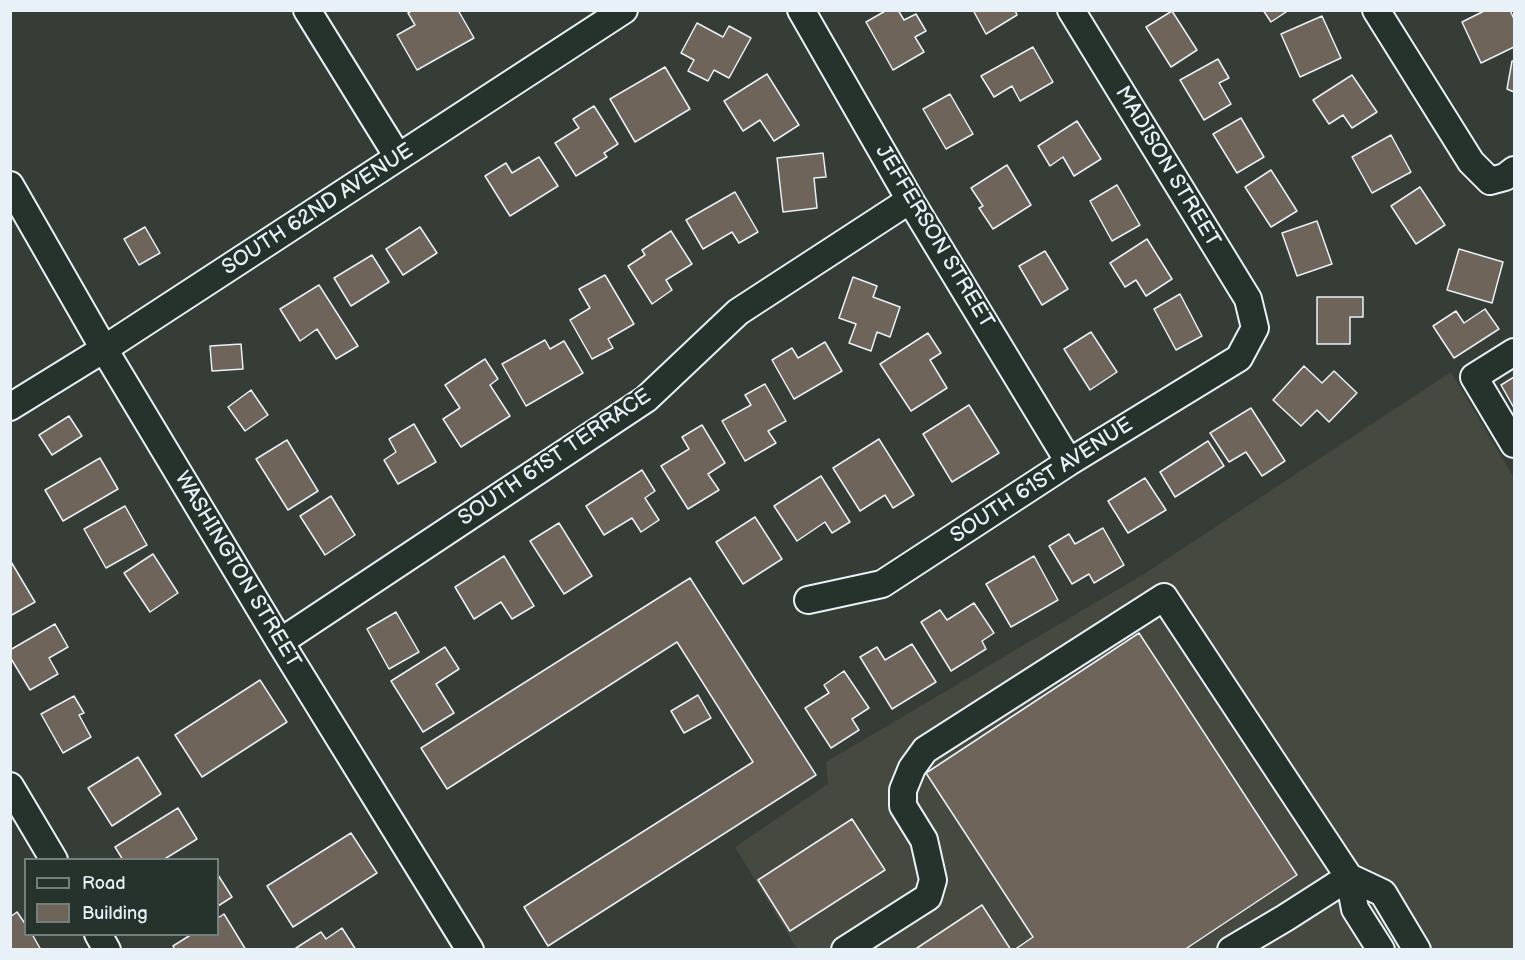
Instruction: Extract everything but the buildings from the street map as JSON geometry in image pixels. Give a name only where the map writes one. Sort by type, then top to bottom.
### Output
[{"type":"street","points":[[307,10],[398,157]]},
{"type":"street","name":"SOUTH 62ND AVENUE","points":[[10,407],[104,349],[624,10]]},
{"type":"street","name":"JEFFERSON STREET","points":[[801,10],[910,200],[1069,462]]},
{"type":"street","name":"MADISON STREET","points":[[1071,10],[1248,299],[1255,328]]},
{"type":"street","points":[[1376,10],[1471,162],[1490,181],[1505,177],[1515,170]]},
{"type":"street","name":"WASHINGTON STREET","points":[[10,185],[104,349],[280,642],[470,950]]},
{"type":"street","name":"SOUTH 61ST TERRACE","points":[[280,642],[646,399],[738,312],[910,200]]},
{"type":"street","name":"SOUTH 61ST AVENUE","points":[[808,600],[882,584],[1069,462],[1239,358],[1255,328]]},
{"type":"street","points":[[1515,352],[1474,377],[1515,444]]},
{"type":"street","points":[[845,950],[928,897],[933,880],[924,840],[903,806],[903,790],[912,768],[925,750],[1164,597],[1348,877],[1355,909],[1381,950]]},
{"type":"street","points":[[10,786],[53,858]]},
{"type":"street","points":[[1230,950],[1348,877]]},
{"type":"street","points":[[1348,877],[1383,893],[1417,950]]},
{"type":"street","points":[[99,936],[107,950]]},
{"type":"shaded area","points":[[1451,372],[1514,478],[1514,949],[797,949],[735,847],[828,784],[826,762],[1144,574]]}]
